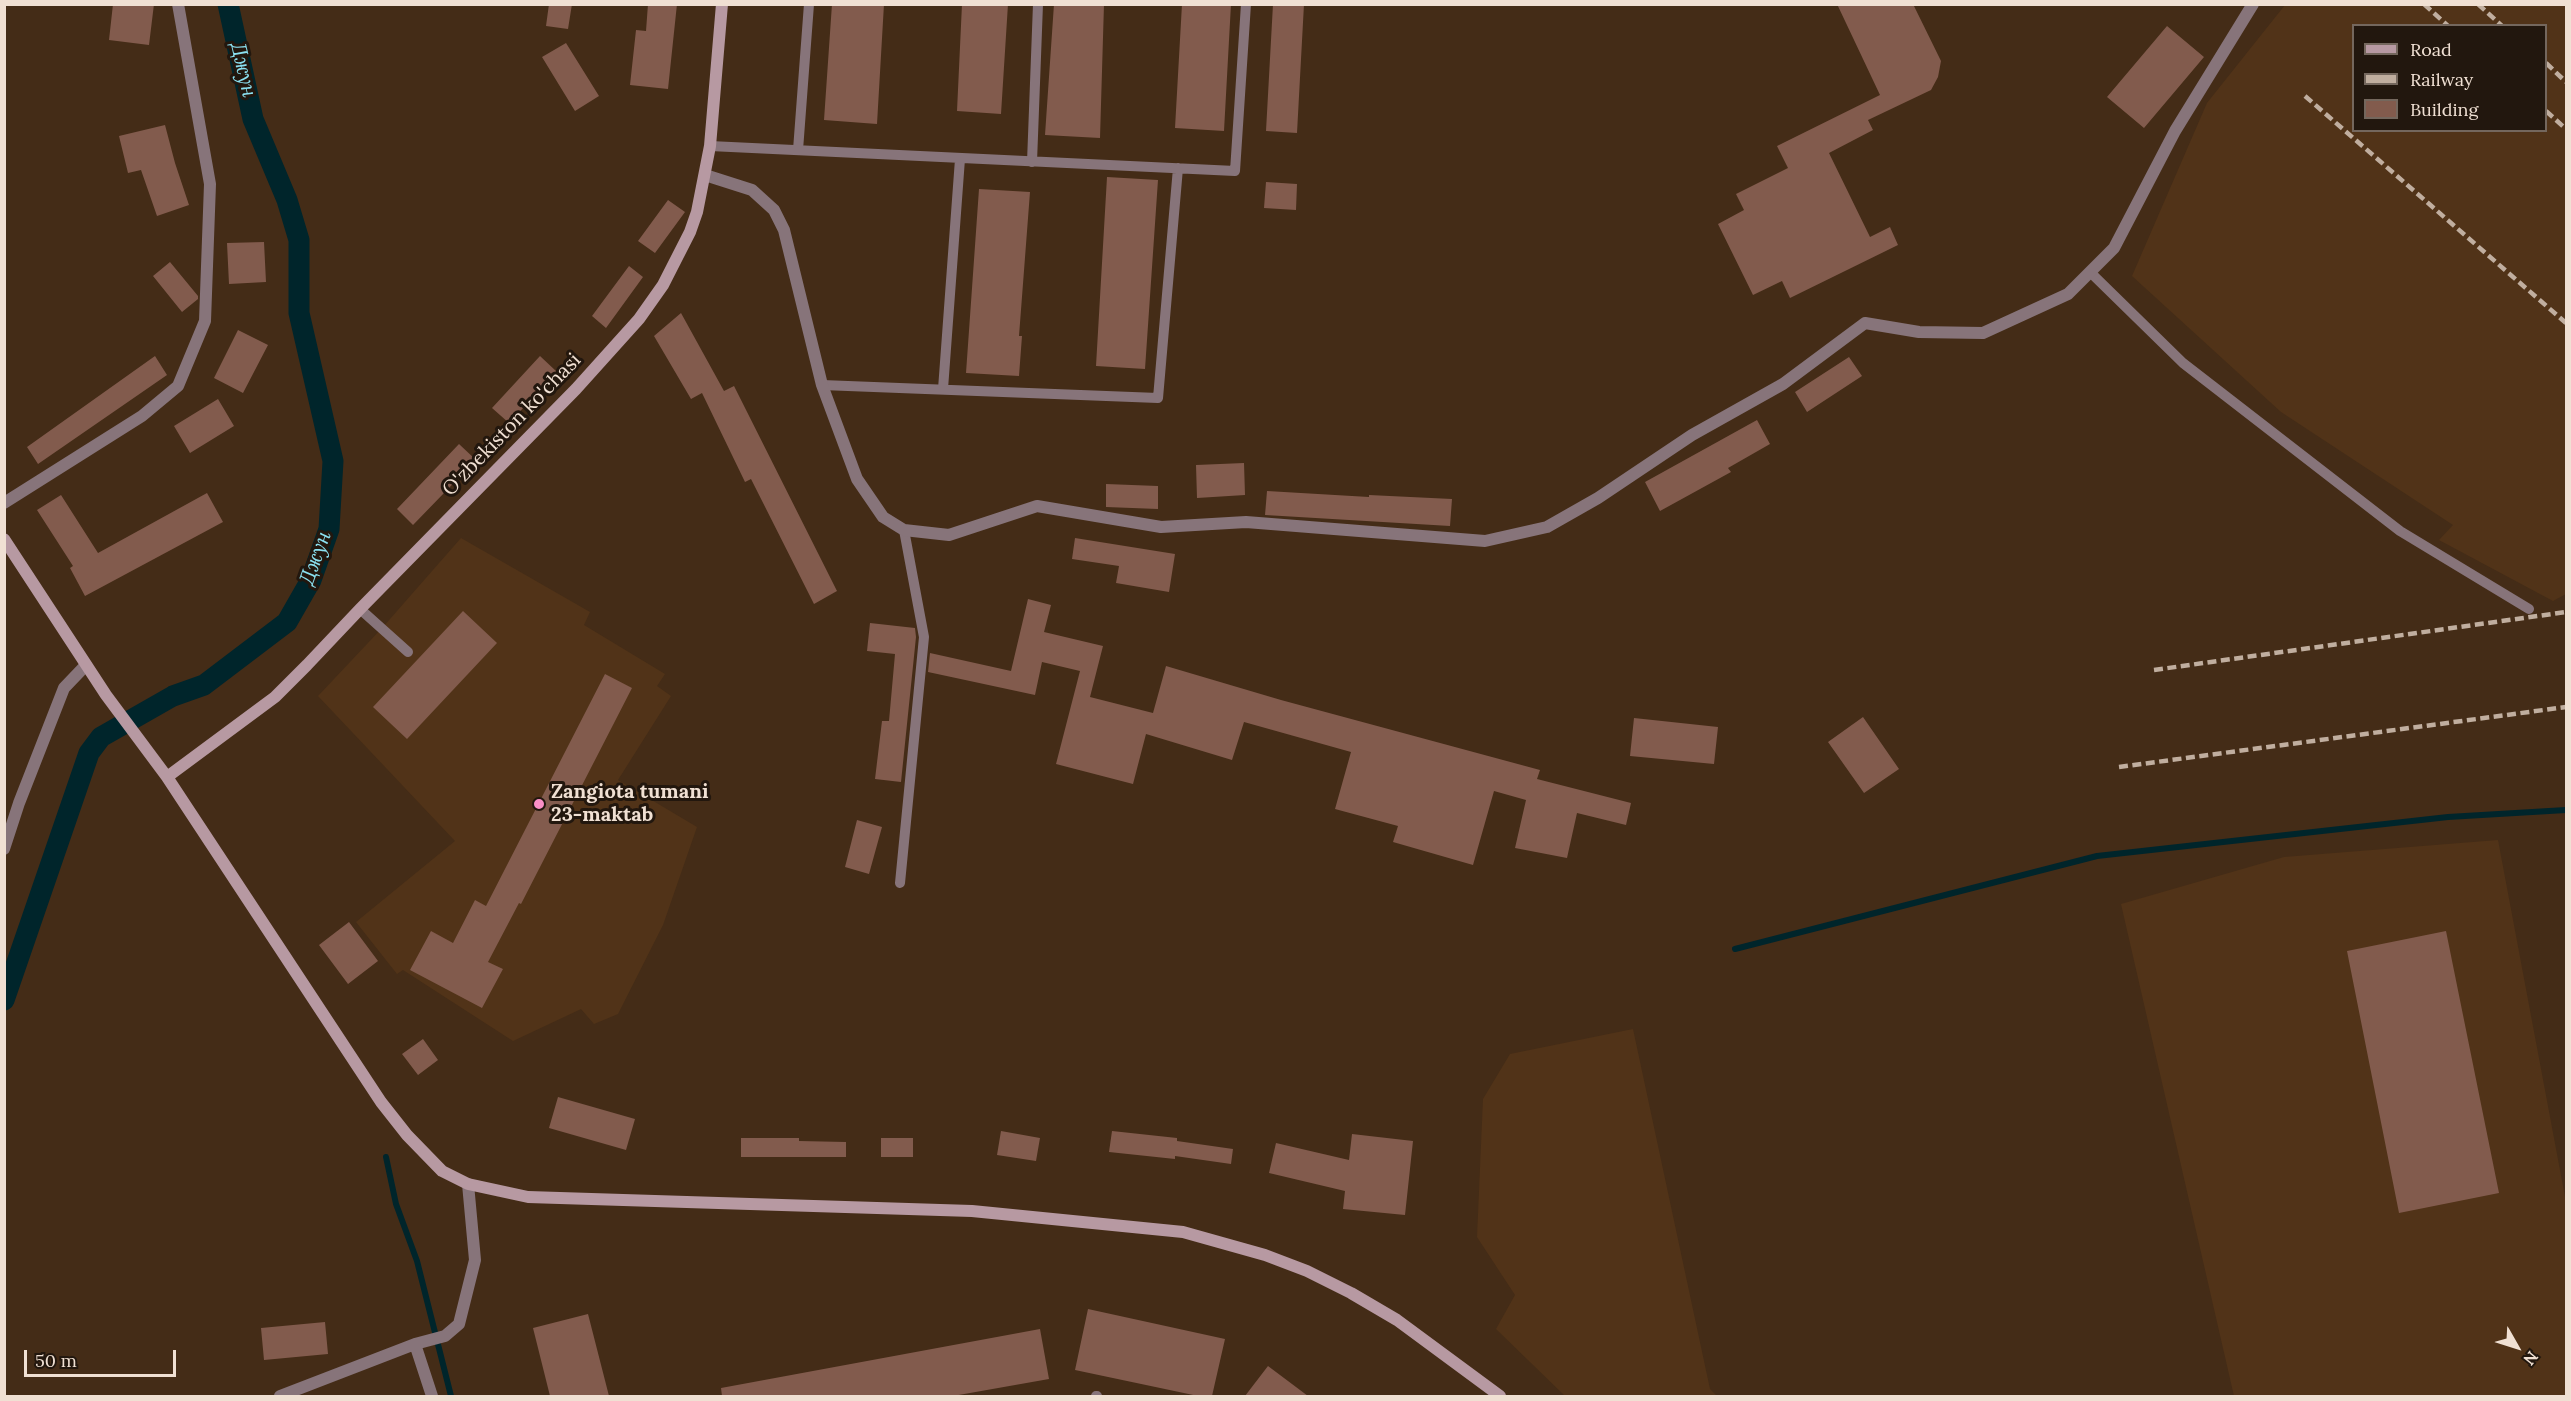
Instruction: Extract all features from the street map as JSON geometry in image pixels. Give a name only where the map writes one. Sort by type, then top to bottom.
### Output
[{"type":"main road","name":"O'zbekiston ko'chasi","points":[[167,777],[275,697],[576,389],[639,319],[663,285],[690,232],[710,146],[722,4]]},
{"type":"main road","points":[[4,539],[106,695],[167,777],[381,1102],[407,1135],[442,1171],[468,1184],[528,1197],[972,1211],[1183,1232],[1265,1255],[1307,1271],[1351,1293],[1397,1320],[1500,1396]]},
{"type":"street","points":[[4,503],[142,416],[178,386],[205,321],[210,184],[178,4]]},
{"type":"street","points":[[705,175],[752,190],[774,210],[784,230],[822,385],[857,479],[883,517],[904,530],[949,535],[1037,506],[1161,528],[1246,522],[1485,541],[1546,527],[1598,498],[1692,435],[1783,384],[1865,323],[1919,332],[1983,333],[2068,294],[2114,248],[2175,131],[2253,4]]},
{"type":"street","points":[[4,849],[64,688],[86,665]]},
{"type":"street","points":[[280,1396],[421,1342],[445,1336],[459,1324],[476,1260],[468,1184]]},
{"type":"street","points":[[421,1342],[432,1396]]},
{"type":"lane","points":[[798,150],[809,4]]},
{"type":"lane","points":[[1032,162],[1038,4]]},
{"type":"lane","points":[[710,146],[1235,171],[1246,4]]},
{"type":"lane","points":[[943,389],[960,159]]},
{"type":"lane","points":[[822,385],[1158,398],[1178,168]]},
{"type":"lane","points":[[2090,272],[2183,363],[2400,531],[2529,609]]},
{"type":"lane","points":[[900,882],[924,637],[904,530]]},
{"type":"lane","points":[[360,609],[383,627],[408,652]]},
{"type":"shaded area","points":[[2285,5],[2566,5],[2566,594],[2553,601],[2439,540],[2453,525],[2281,412],[2132,276],[2207,103]]},
{"type":"shaded area","name":"Zangiota tumani 23-maktab","points":[[461,538],[590,612],[584,625],[665,674],[657,686],[671,696],[618,780],[697,827],[663,925],[618,1014],[594,1024],[581,1009],[513,1041],[403,970],[397,974],[356,922],[455,841],[318,696],[383,627]]},
{"type":"shaded area","points":[[2498,840],[2566,1202],[2566,1396],[2234,1396],[2121,904],[2284,857]]},
{"type":"shaded area","points":[[1633,1029],[1710,1389],[1717,1396],[1565,1396],[1496,1329],[1515,1295],[1477,1237],[1483,1099],[1510,1054]]},
{"type":"building","points":[[113,4],[154,4],[149,45],[109,40]]},
{"type":"building","points":[[549,4],[572,4],[568,29],[546,26]]},
{"type":"building","points":[[648,4],[677,4],[668,89],[630,85],[636,30],[646,31]]},
{"type":"building","points":[[832,4],[884,4],[877,124],[824,120]]},
{"type":"building","points":[[962,4],[1008,4],[1001,114],[957,111]]},
{"type":"building","points":[[1054,4],[1104,4],[1100,138],[1045,135]]},
{"type":"building","points":[[1182,4],[1231,4],[1224,131],[1175,128]]},
{"type":"building","points":[[1273,4],[1304,4],[1297,133],[1266,131]]},
{"type":"building","points":[[1837,4],[1913,4],[1941,61],[1938,77],[1931,90],[1868,120],[1873,130],[1829,153],[1870,237],[1890,227],[1898,245],[1790,298],[1782,281],[1753,295],[1718,224],[1744,210],[1736,194],[1788,168],[1777,146],[1880,95]]},
{"type":"building","points":[[2167,26],[2204,57],[2144,128],[2107,97]]},
{"type":"building","points":[[566,43],[599,96],[575,111],[542,57]]},
{"type":"building","points":[[165,125],[189,205],[157,216],[141,170],[128,173],[119,136]]},
{"type":"building","points":[[1107,177],[1158,180],[1145,369],[1096,366]]},
{"type":"building","points":[[1266,182],[1297,184],[1296,210],[1264,208]]},
{"type":"building","points":[[979,189],[1030,192],[1019,336],[1022,336],[1019,376],[966,373]]},
{"type":"building","points":[[668,200],[685,212],[655,253],[638,241]]},
{"type":"building","points":[[264,242],[266,282],[229,284],[227,243]]},
{"type":"building","points":[[170,262],[198,296],[198,299],[182,312],[153,276]]},
{"type":"building","points":[[629,266],[643,277],[606,328],[592,316]]},
{"type":"building","points":[[681,313],[724,391],[734,386],[837,591],[814,604],[751,479],[745,482],[702,393],[691,399],[654,336]]},
{"type":"building","points":[[238,330],[268,345],[243,393],[214,378]]},
{"type":"building","points":[[155,356],[167,375],[38,464],[27,447]]},
{"type":"building","points":[[540,356],[557,372],[509,423],[492,408]]},
{"type":"building","points":[[1849,357],[1862,376],[1807,412],[1795,392]]},
{"type":"building","points":[[218,399],[234,426],[190,453],[174,426]]},
{"type":"building","points":[[1757,420],[1770,444],[1728,468],[1731,472],[1660,511],[1645,482]]},
{"type":"building","points":[[459,444],[476,460],[413,525],[397,509]]},
{"type":"building","points":[[1244,463],[1245,495],[1197,498],[1196,465]]},
{"type":"building","points":[[1106,484],[1158,486],[1158,509],[1106,507]]},
{"type":"building","points":[[1267,491],[1452,499],[1450,526],[1265,515]]},
{"type":"building","points":[[207,493],[223,522],[85,596],[70,568],[73,566],[37,510],[61,495],[98,553]]},
{"type":"building","points":[[1075,538],[1175,554],[1169,592],[1116,583],[1119,566],[1072,559]]},
{"type":"building","points":[[1028,599],[1051,605],[1044,632],[1103,646],[1090,697],[1153,713],[1166,666],[1281,700],[1540,770],[1537,779],[1631,803],[1626,825],[1577,813],[1567,858],[1515,848],[1526,800],[1494,791],[1473,865],[1393,842],[1398,826],[1335,809],[1351,752],[1244,722],[1232,760],[1146,734],[1133,784],[1056,764],[1080,671],[1042,662],[1035,695],[928,672],[930,653],[1011,671]]},
{"type":"building","points":[[463,611],[497,643],[407,739],[373,707]]},
{"type":"building","points":[[870,623],[915,628],[916,637],[901,782],[875,779],[882,721],[889,721],[895,654],[867,651]]},
{"type":"building","points":[[605,674],[632,688],[521,904],[519,903],[488,962],[503,969],[482,1008],[410,970],[431,931],[453,943],[475,900],[486,906]]},
{"type":"building","points":[[1863,717],[1899,769],[1864,793],[1828,742]]},
{"type":"building","points":[[1634,718],[1718,727],[1714,764],[1630,756]]},
{"type":"building","points":[[857,820],[882,827],[869,874],[845,867]]},
{"type":"building","points":[[349,922],[378,961],[348,984],[319,945]]},
{"type":"building","points":[[2446,931],[2499,1193],[2399,1213],[2347,951]]},
{"type":"building","points":[[423,1039],[438,1060],[418,1075],[402,1054]]},
{"type":"building","points":[[558,1097],[635,1119],[626,1150],[549,1128]]},
{"type":"building","points":[[1001,1131],[1040,1138],[1036,1161],[997,1155]]},
{"type":"building","points":[[1112,1131],[1177,1138],[1177,1141],[1233,1149],[1231,1164],[1175,1156],[1175,1159],[1109,1152]]},
{"type":"building","points":[[1352,1134],[1413,1141],[1405,1215],[1343,1209],[1345,1191],[1269,1173],[1276,1143],[1349,1160]]},
{"type":"building","points":[[741,1138],[799,1138],[799,1141],[846,1142],[846,1157],[741,1157]]},
{"type":"building","points":[[881,1138],[913,1138],[913,1157],[881,1157]]},
{"type":"building","points":[[1088,1309],[1225,1339],[1212,1396],[1198,1396],[1075,1370]]},
{"type":"building","points":[[588,1314],[609,1396],[550,1396],[533,1328]]},
{"type":"building","points":[[325,1322],[328,1354],[264,1360],[261,1328]]},
{"type":"building","points":[[1040,1329],[1049,1379],[953,1396],[722,1396],[721,1388]]},
{"type":"building","points":[[1268,1366],[1308,1396],[1245,1396]]},
{"type":"waterway","name":"Джун","points":[[4,1000],[89,753],[101,737],[173,696],[204,685],[287,622],[311,580],[329,529],[333,461],[299,313],[299,240],[287,200],[253,119],[228,4]]},
{"type":"waterway","points":[[1735,949],[2097,856],[2448,817],[2566,810]]},
{"type":"waterway","points":[[386,1157],[396,1204],[417,1261],[451,1396]]},
{"type":"railway","points":[[2424,4],[2446,24]]},
{"type":"railway","points":[[2478,4],[2500,24]]},
{"type":"railway","points":[[2547,64],[2566,82]]},
{"type":"railway","points":[[2305,96],[2566,323]]},
{"type":"railway","points":[[2547,112],[2566,129]]},
{"type":"railway","points":[[2154,670],[2566,612]]},
{"type":"railway","points":[[2119,767],[2566,707]]},
{"type":"place","name":"Zangiota tumani 23-maktab","points":[[539,804]]}]
